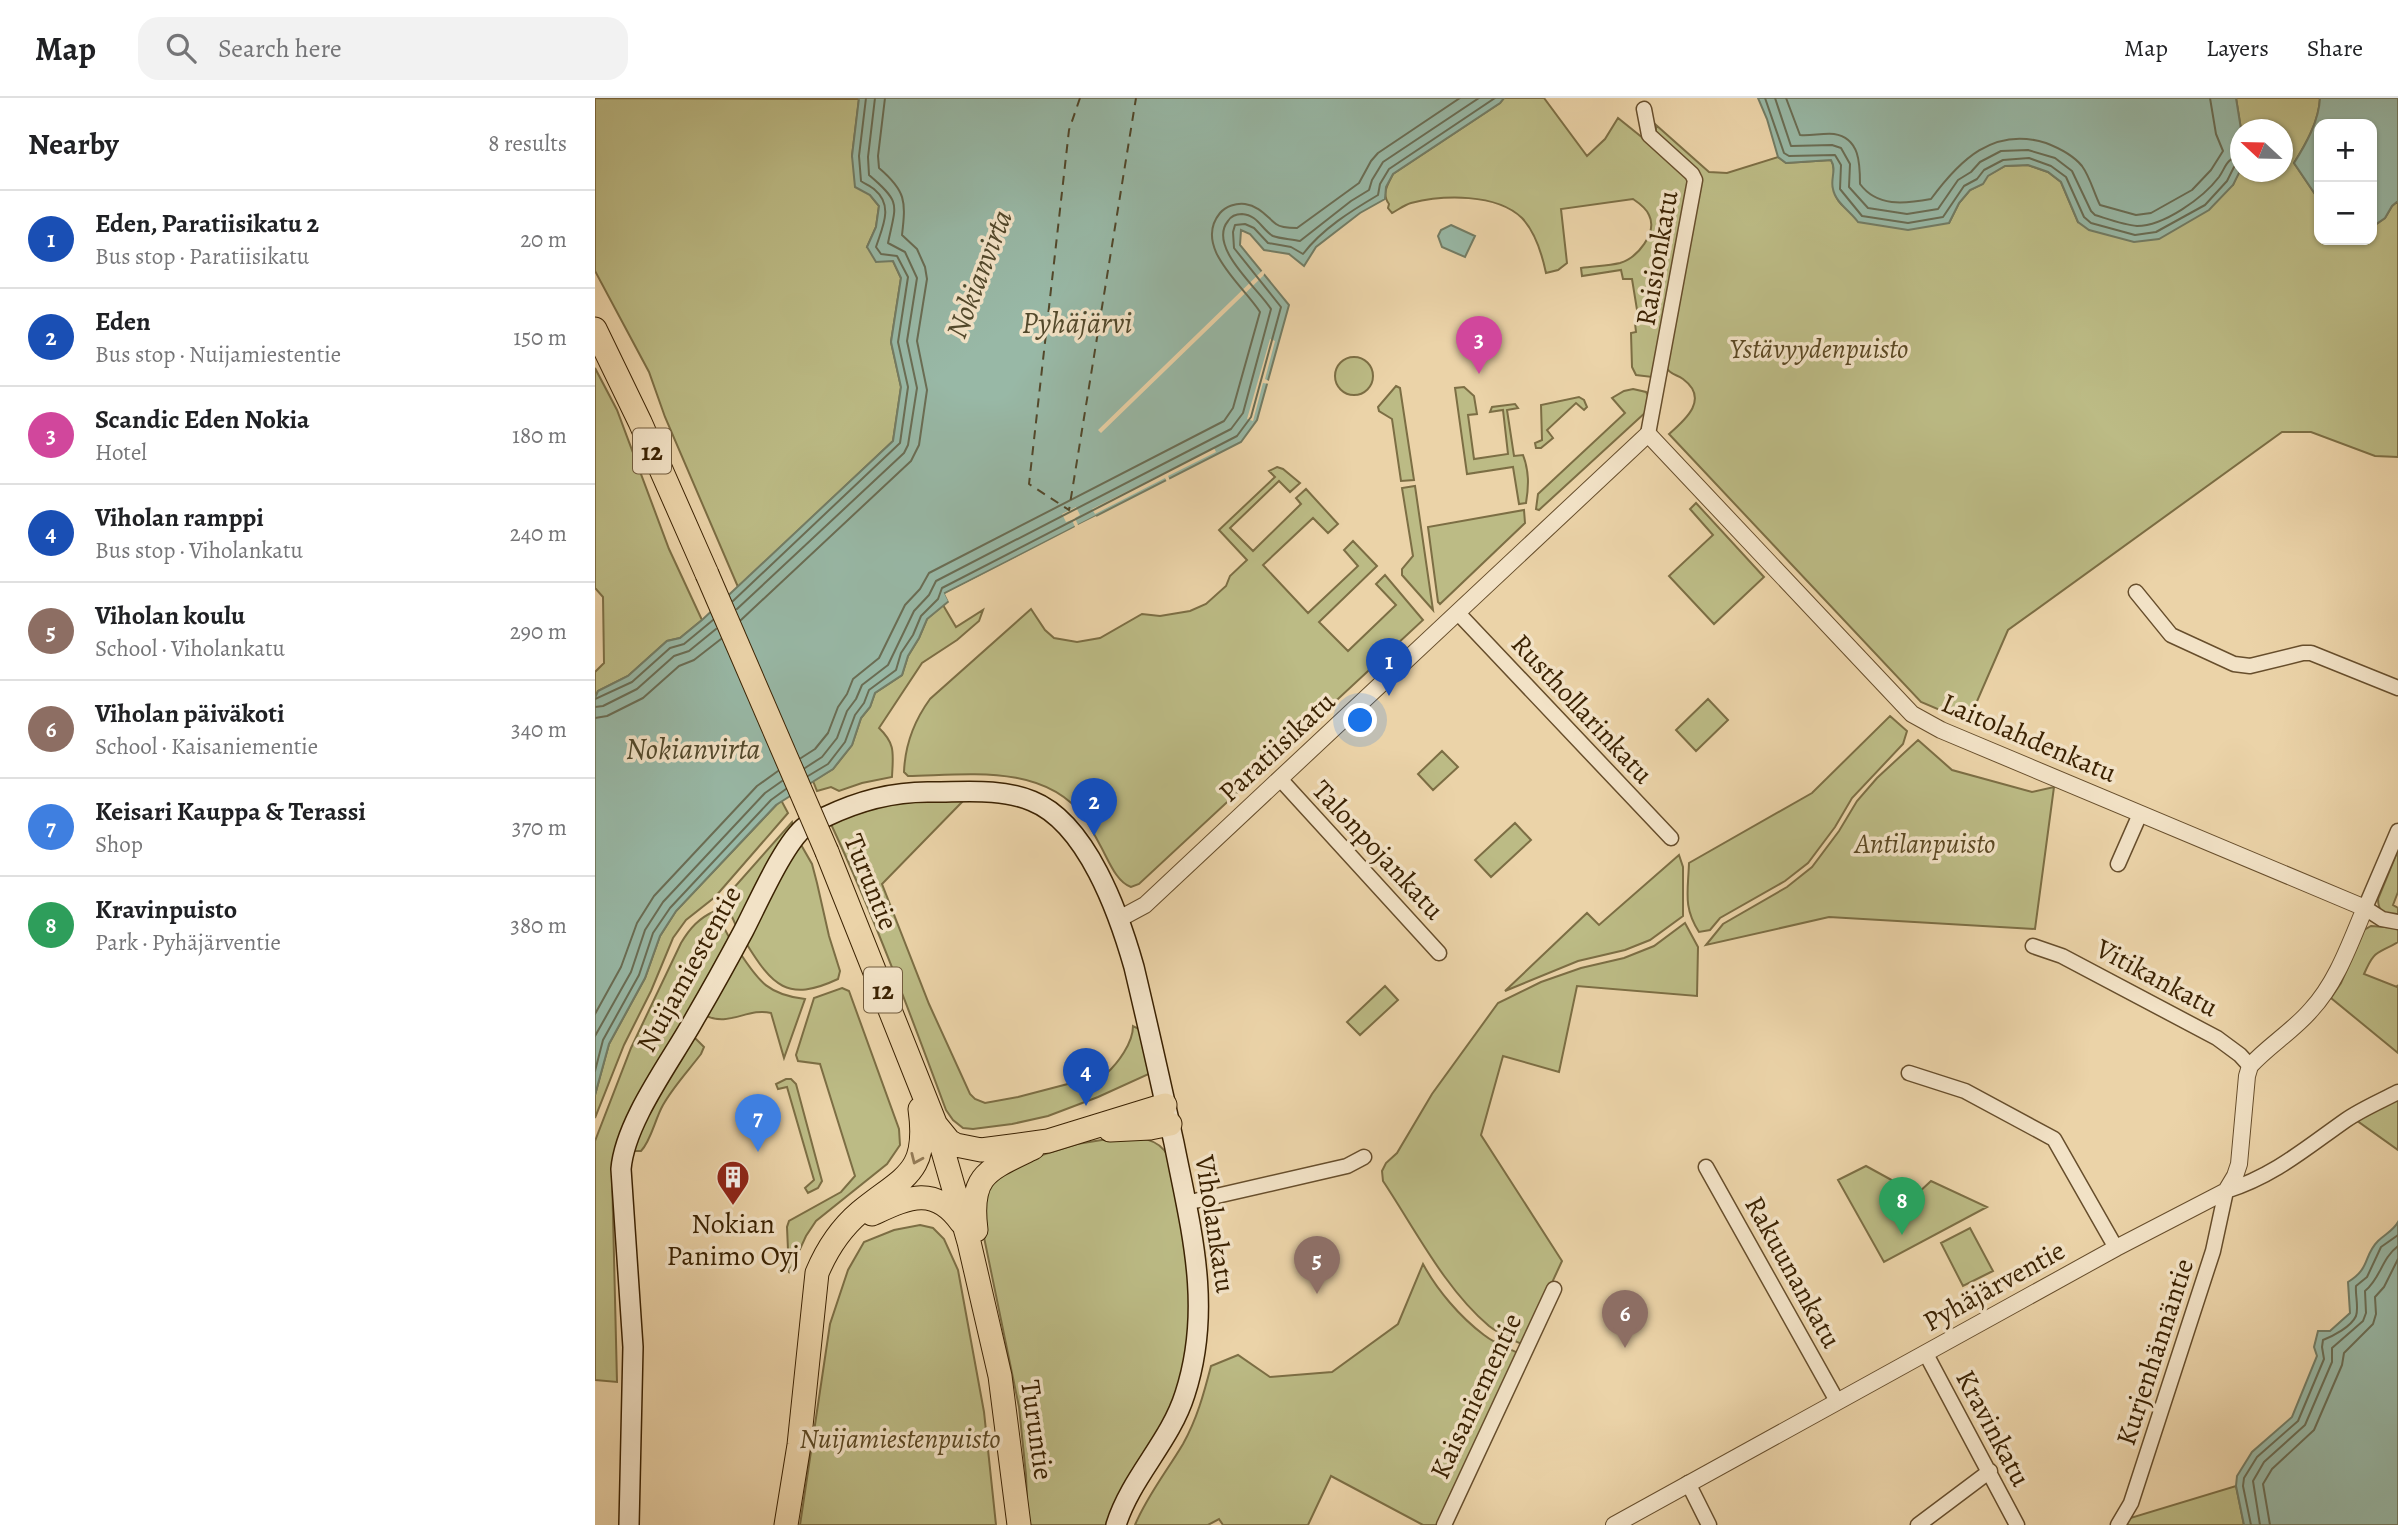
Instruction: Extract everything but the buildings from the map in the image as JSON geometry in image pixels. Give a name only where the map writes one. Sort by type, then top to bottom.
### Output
[{"type":"highway","name":"Turuntie","points":[[595,329],[640,422],[827,852],[935,1123],[966,1228],[1000,1376],[1019,1525]]},
{"type":"highway","points":[[786,1525],[799,1445],[817,1273],[836,1236],[860,1212],[908,1175],[920,1154],[922,1125],[914,1068]]},
{"type":"highway","points":[[935,1123],[949,1141],[971,1149],[1048,1141],[1086,1131],[1150,1128],[1167,1114]]},
{"type":"highway","points":[[981,1288],[974,1215],[977,1188],[983,1177],[993,1169],[1048,1141]]},
{"type":"highway","points":[[836,1236],[892,1205],[921,1197],[940,1201],[966,1228]]},
{"type":"main road","name":"Nuijamiestentie","points":[[629,1525],[633,1347],[622,1203],[622,1157],[625,1144],[783,856],[806,826],[859,802],[894,794],[997,792],[1019,796],[1046,807],[1069,826],[1089,858],[1119,919]]},
{"type":"main road","name":"Viholankatu","points":[[1116,1525],[1128,1496],[1162,1445],[1175,1419],[1192,1368],[1198,1337],[1199,1296],[1187,1203],[1135,967],[1119,919]]},
{"type":"street","name":"Raisionkatu","points":[[1644,109],[1649,135],[1692,174],[1695,180],[1648,434]]},
{"type":"street","name":"Paratiisikatu","points":[[1119,919],[1145,905],[1648,434]]},
{"type":"street","name":"Laitolahdenkatu","points":[[1648,434],[1912,714],[1941,730],[2365,908]]},
{"type":"street","points":[[2136,592],[2171,635],[2234,664],[2250,666],[2311,653],[2398,688]]},
{"type":"street","name":"Rusthollarinkatu","points":[[1458,613],[1671,838]]},
{"type":"street","name":"Talonpojankatu","points":[[1281,779],[1439,953]]},
{"type":"street","points":[[2118,864],[2140,814]]},
{"type":"street","points":[[2226,1191],[2239,1164],[2250,1066],[2310,1012],[2325,993],[2338,970],[2398,831]]},
{"type":"street","points":[[2365,908],[2382,919],[2398,922]]},
{"type":"street","name":"Vitikankatu","points":[[2033,946],[2062,956],[2217,1038],[2250,1066]]},
{"type":"street","points":[[1909,1073],[1965,1091],[2054,1139],[2116,1248]]},
{"type":"street","name":"Pyhäjärventie","points":[[1614,1525],[2116,1248],[2226,1191],[2252,1182],[2299,1156],[2346,1120],[2398,1091]]},
{"type":"street","points":[[1187,1203],[1347,1166],[1364,1157]]},
{"type":"street","name":"Rakuunankatu","points":[[1706,1167],[1837,1401]]},
{"type":"street","name":"Kurjenhännäntie","points":[[2117,1525],[2131,1503],[2210,1262],[2226,1191]]},
{"type":"street","name":"Kaisaniementie","points":[[1444,1525],[1523,1350],[1554,1289]]},
{"type":"street","name":"Kravinkatu","points":[[1926,1353],[2017,1525]]},
{"type":"street","points":[[1918,1525],[1990,1471]]},
{"type":"street","points":[[1688,1483],[1709,1525]]},
{"type":"green space","points":[[595,98],[859,99],[852,156],[870,195],[879,206],[876,227],[867,247],[893,261],[901,278],[891,342],[901,387],[893,441],[738,587],[665,417],[649,372],[595,271]]},
{"type":"green space","points":[[1504,98],[1544,98],[1587,156],[1605,139],[1618,118],[1659,151],[1687,179],[1688,189],[1652,377],[1636,375],[1632,367],[1631,333],[1636,332],[1635,323],[1639,322],[1632,279],[1623,279],[1621,270],[1582,276],[1581,268],[1620,263],[1633,256],[1644,244],[1651,229],[1651,222],[1646,210],[1633,199],[1561,209],[1567,263],[1558,270],[1546,273],[1538,244],[1527,224],[1511,210],[1498,204],[1469,198],[1438,198],[1411,203],[1392,213],[1388,208],[1385,193],[1393,174]]},
{"type":"green space","name":"Ystävyydenpuisto","points":[[2236,98],[2320,98],[2314,124],[2294,163],[2314,193],[2314,245],[2377,245],[2377,224],[2398,201],[2398,457],[2375,456],[2311,432],[2282,432],[2008,630],[1968,722],[1921,702],[1669,434],[1688,416],[1695,402],[1691,387],[1665,366],[1700,188],[1656,135],[1656,125],[1709,172],[1727,173],[1778,157],[1786,163],[1831,160],[1837,199],[1851,212],[1949,223],[1959,203],[1970,190],[1982,184],[1987,176],[2005,166],[2028,165],[2048,172],[2061,182],[2078,222],[2233,185],[2234,182],[2293,182],[2293,119],[2239,119]]},
{"type":"green space","points":[[1354,357],[1368,362],[1373,376],[1368,390],[1354,395],[1340,390],[1335,376],[1340,362]]},
{"type":"green space","points":[[595,368],[617,410],[669,549],[702,620],[680,638],[667,641],[628,676],[598,691],[595,698],[595,672],[604,663],[603,597],[595,588]]},
{"type":"green space","points":[[1396,386],[1400,388],[1414,480],[1401,481],[1392,419],[1379,411],[1378,407]]},
{"type":"green space","points":[[1464,387],[1474,396],[1477,414],[1468,415],[1474,459],[1508,454],[1503,410],[1490,412],[1492,407],[1515,404],[1518,408],[1507,410],[1514,456],[1523,455],[1526,467],[1526,503],[1519,504],[1513,467],[1467,474],[1455,388]]},
{"type":"green space","points":[[1633,389],[1646,392],[1649,397],[1647,411],[1539,510],[1536,509],[1538,494],[1625,413],[1612,398]]},
{"type":"green space","points":[[1579,397],[1587,407],[1584,410],[1576,403],[1547,430],[1553,438],[1541,448],[1536,448],[1535,443],[1542,440],[1541,405]]},
{"type":"green space","points":[[1277,467],[1300,483],[1290,492],[1279,481],[1230,528],[1253,551],[1301,504],[1296,498],[1306,489],[1338,524],[1328,533],[1313,518],[1263,565],[1308,613],[1358,566],[1344,550],[1353,541],[1377,566],[1319,622],[1348,651],[1396,605],[1376,584],[1385,575],[1423,620],[1139,884],[1131,887],[1121,880],[1084,817],[1067,800],[1048,788],[1003,776],[908,776],[904,772],[911,734],[930,699],[1031,609],[1054,638],[1077,642],[1100,638],[1142,614],[1160,616],[1190,611],[1206,604],[1226,586],[1230,576],[1247,560],[1219,530],[1275,477],[1269,471]]},
{"type":"green space","points":[[1415,486],[1433,610],[1402,575],[1402,569],[1413,556],[1402,488]]},
{"type":"green space","points":[[1696,503],[1764,577],[1714,624],[1669,576],[1713,535],[1690,509]]},
{"type":"green space","points":[[1524,510],[1525,523],[1440,604],[1428,527]]},
{"type":"green space","points":[[943,605],[956,627],[983,610],[979,621],[957,640],[922,663],[879,728],[891,744],[892,777],[839,791],[831,787],[817,791],[813,781],[833,769],[852,745],[861,718],[870,707],[875,693],[902,675],[908,656],[927,619]]},
{"type":"green space","points":[[1708,699],[1728,720],[1696,751],[1676,730]]},
{"type":"green space","points":[[1890,716],[1907,731],[1903,744],[1852,798],[1835,827],[1808,863],[1785,881],[1720,918],[1710,930],[1699,932],[1689,907],[1689,863],[1812,793]]},
{"type":"green space","name":"Antilanpuisto","points":[[1918,740],[1952,770],[2032,792],[2054,787],[2035,929],[1829,917],[1706,945],[1723,924],[1787,887],[1812,867],[1857,801],[1877,778]]},
{"type":"green space","points":[[1442,751],[1458,767],[1433,790],[1418,774]]},
{"type":"green space","points":[[781,800],[788,813],[715,897],[686,920],[673,938],[624,1045],[595,1118],[595,1095],[609,1044],[645,978],[660,936],[676,911]]},
{"type":"green space","points":[[964,800],[882,884],[929,1004],[970,1094],[985,1103],[1106,1074],[1124,1052],[1133,1026],[1143,1031],[1151,1073],[1048,1116],[1012,1124],[963,1128],[946,1110],[877,929],[830,822],[889,803]]},
{"type":"green space","points":[[792,822],[793,826],[737,928],[724,899]]},
{"type":"green space","points":[[1515,823],[1531,840],[1491,877],[1475,860]]},
{"type":"green space","points":[[800,843],[812,864],[840,971],[838,979],[820,986],[793,989],[773,979],[746,943],[776,882]]},
{"type":"green space","points":[[2398,850],[2398,892],[2393,905],[2398,908],[2398,917],[2381,910],[2378,899]]},
{"type":"green space","points":[[1679,855],[1683,867],[1683,916],[1650,940],[1625,950],[1578,961],[1505,991],[1587,913],[1599,925]]},
{"type":"green space","points":[[715,911],[730,939],[612,1174],[617,1382],[595,1380],[595,1141],[631,1048],[681,943],[695,924]]},
{"type":"green space","points":[[1685,923],[1698,947],[1697,996],[1577,986],[1559,1072],[1503,1056],[1481,1135],[1562,1261],[1523,1345],[1489,1326],[1458,1294],[1431,1258],[1383,1181],[1382,1171],[1397,1153],[1432,1094],[1498,1003],[1541,982],[1581,968],[1624,958],[1654,946]]},
{"type":"green space","points":[[2371,926],[2398,928],[2398,942],[2374,956],[2364,974],[2397,987],[2398,985],[2398,1053],[2331,998],[2341,983],[2364,930]]},
{"type":"green space","points":[[740,953],[766,985],[782,994],[805,999],[784,1058],[771,1013],[722,1019],[705,1015]]},
{"type":"green space","points":[[1385,986],[1398,1000],[1360,1035],[1347,1022]]},
{"type":"green space","points":[[842,988],[849,991],[899,1129],[900,1145],[887,1164],[816,1221],[789,1273],[789,1221],[841,1192],[855,1176],[820,1064],[798,1061],[796,1055],[814,998]]},
{"type":"green space","points":[[690,1039],[696,1039],[704,1047],[701,1054],[667,1098],[644,1147],[641,1151],[633,1151],[636,1138]]},
{"type":"green space","points":[[791,1079],[796,1084],[822,1181],[818,1188],[808,1193],[805,1188],[814,1180],[787,1087],[778,1089],[776,1084]]},
{"type":"green space","points":[[2398,1096],[2398,1150],[2356,1120]]},
{"type":"green space","points":[[1114,1138],[1152,1141],[1168,1156],[1191,1270],[1189,1345],[1172,1409],[1109,1525],[1028,1525],[1019,1407],[979,1213],[980,1202],[1000,1172],[1077,1144]]},
{"type":"green space","points":[[1866,1166],[1917,1194],[1931,1181],[1987,1207],[1884,1262],[1838,1180]]},
{"type":"green space","name":"Nuijamiestenpuisto","points":[[920,1225],[933,1228],[944,1239],[958,1270],[984,1412],[996,1525],[800,1525],[830,1324],[848,1270],[864,1242],[894,1230]]},
{"type":"green space","points":[[1970,1228],[1993,1271],[1963,1286],[1941,1243]]},
{"type":"green space","points":[[1423,1264],[1442,1293],[1466,1320],[1488,1338],[1518,1353],[1438,1525],[1423,1525],[1331,1476],[1308,1525],[1223,1525],[1219,1519],[1208,1525],[1135,1525],[1188,1435],[1200,1406],[1211,1366],[1238,1355],[1270,1377],[1332,1372],[1398,1324]]},
{"type":"green space","points":[[2236,1486],[2244,1525],[2123,1525],[2127,1519]]},
{"type":"water","name":"Pyhäjärvi","points":[[859,98],[1504,98],[1393,174],[1386,187],[1385,199],[1360,213],[1316,247],[1304,266],[1289,254],[1264,250],[1250,234],[1241,230],[1240,245],[1289,305],[1257,420],[1241,442],[945,593],[949,601],[927,619],[908,656],[902,675],[875,693],[870,707],[861,718],[852,745],[833,769],[776,805],[676,911],[660,936],[645,978],[609,1044],[595,1095],[595,698],[598,691],[628,676],[667,641],[680,638],[702,620],[893,441],[901,387],[891,342],[901,278],[893,261],[876,262],[867,247],[876,227],[879,206],[870,195],[855,187],[852,156]]},
{"type":"water","points":[[1758,98],[2236,98],[2239,119],[2230,119],[2230,182],[2234,182],[2233,185],[2209,210],[2159,239],[2134,242],[2089,230],[2078,222],[2061,182],[2048,172],[2028,165],[2005,166],[1988,176],[1983,184],[1970,190],[1959,203],[1949,223],[1908,230],[1858,222],[1834,194],[1831,160],[1786,163],[1778,157]]},
{"type":"water","points":[[2320,98],[2398,98],[2398,201],[2377,224],[2377,119],[2315,119]]},
{"type":"water","points":[[2314,124],[2314,193],[2294,163]]},
{"type":"water","points":[[1451,225],[1475,236],[1465,257],[1442,247],[1438,236],[1441,230]]},
{"type":"water","points":[[2398,1222],[2398,1525],[2244,1525],[2236,1486],[2237,1476],[2252,1452],[2292,1417],[2317,1356],[2314,1347],[2318,1331],[2330,1331],[2350,1313],[2348,1282],[2364,1267],[2373,1246]]},
{"type":"pier","points":[[1264,269],[1266,271],[1263,276],[1101,433],[1098,430]]},
{"type":"pier","points":[[1270,339],[1275,341],[1265,379],[1271,382],[1263,383],[1253,421],[1247,419]]},
{"type":"pier","points":[[1214,448],[1216,452],[1168,476],[1171,483],[1168,484],[1165,478],[1095,514],[1092,509]]},
{"type":"pier","points":[[1076,507],[1080,515],[1075,518],[1078,525],[1096,516],[1098,519],[950,595],[950,604],[945,594],[1075,527],[1072,520],[1066,522],[1062,514]]},
{"type":"ferry route","points":[[1080,98],[1069,130],[1029,484],[1069,510],[1136,98]]},
{"type":"place","name":"Scandic Eden Nokia","points":[[1479,374]]},
{"type":"place","name":"Eden, Paratiisikatu 2","points":[[1389,696]]},
{"type":"place","name":"Eden","points":[[1094,836]]},
{"type":"place","name":"Viholan ramppi","points":[[1086,1106]]},
{"type":"place","name":"Keisari Kauppa & Terassi","points":[[758,1152]]},
{"type":"place","name":"Nokian Panimo Oyj","points":[[733,1207]]},
{"type":"place","name":"Kravinpuisto","points":[[1902,1235]]},
{"type":"place","name":"Viholan koulu","points":[[1317,1294]]},
{"type":"place","name":"Viholan päiväkoti","points":[[1625,1348]]},
{"type":"water label","name":"Nokianvirta","points":[[979,274]]},
{"type":"water label","name":"Nokianvirta","points":[[693,749]]}]
